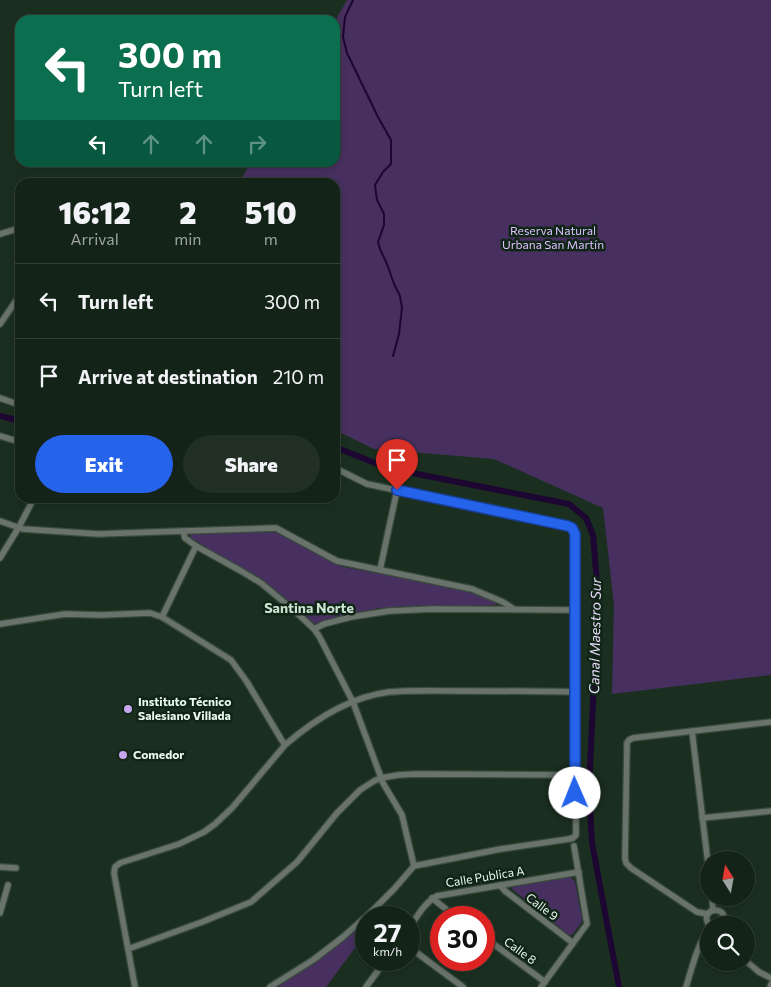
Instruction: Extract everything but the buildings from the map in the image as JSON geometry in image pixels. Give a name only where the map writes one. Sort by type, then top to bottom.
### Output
[{"type":"street","points":[[0,234],[15,230]]},
{"type":"street","points":[[0,324],[15,302]]},
{"type":"street","points":[[0,398],[15,403]]},
{"type":"street","points":[[0,436],[15,440]]},
{"type":"street","points":[[270,987],[313,960],[343,937],[388,895],[414,866],[501,849],[573,838],[576,835],[575,534],[572,528],[367,484],[340,470]]},
{"type":"street","points":[[380,570],[397,490]]},
{"type":"street","points":[[0,558],[31,503]]},
{"type":"street","points":[[0,521],[19,527],[106,534],[274,527],[332,559],[472,589],[503,602],[514,609]]},
{"type":"street","points":[[183,531],[185,538],[196,546],[261,583],[314,629],[353,702],[381,778],[402,815],[414,866]]},
{"type":"street","points":[[162,617],[196,546]]},
{"type":"street","points":[[314,629],[324,624],[351,617],[389,611],[432,609],[574,610]]},
{"type":"street","points":[[0,624],[65,614],[150,613],[162,617],[231,660],[286,745]]},
{"type":"street","points":[[135,987],[114,873],[117,864],[179,844],[216,824],[286,745],[317,719],[353,702],[375,695],[397,692],[575,692]]},
{"type":"street","points":[[723,916],[719,911],[697,912],[626,863],[627,743],[633,738],[771,722]]},
{"type":"street","points":[[692,731],[706,851]]},
{"type":"street","points":[[128,948],[193,926],[251,902],[297,862],[345,804],[366,786],[381,778],[415,774],[575,774]]},
{"type":"street","points":[[702,818],[771,811]]},
{"type":"street","points":[[543,984],[587,924],[574,846]]},
{"type":"street","points":[[0,867],[16,868]]},
{"type":"street","name":"Calle Publica A","points":[[420,912],[432,898],[442,894],[579,872]]},
{"type":"street","points":[[0,913],[8,885]]},
{"type":"street","name":"Calle 9","points":[[500,885],[505,891],[573,943]]},
{"type":"street","points":[[432,898],[442,906]]},
{"type":"street","points":[[708,916],[711,906]]},
{"type":"street","name":"Calle 8","points":[[495,946],[543,984]]},
{"type":"street","points":[[686,987],[700,947]]},
{"type":"street","points":[[420,955],[463,987]]},
{"type":"street","points":[[755,969],[771,978]]},
{"type":"street","points":[[369,986],[379,971]]},
{"type":"green space","name":"Reserva Natural Urbana San Martín","points":[[347,0],[771,0],[771,675],[612,694],[614,605],[603,508],[494,459],[374,449],[340,432],[340,178],[242,178],[248,167],[340,167],[340,15],[338,15]]},
{"type":"green space","points":[[264,530],[277,533],[337,565],[470,592],[498,602],[495,605],[379,608],[316,624],[312,623],[296,606],[260,580],[191,538],[190,535]]},
{"type":"green space","points":[[570,877],[575,881],[582,920],[572,935],[569,935],[512,889],[512,887]]},
{"type":"green space","points":[[355,929],[355,948],[326,987],[279,987],[281,984]]},
{"type":"waterway","points":[[353,0],[345,17],[343,37],[347,53],[391,140],[391,164],[383,172],[375,185],[377,200],[384,214],[384,225],[378,242],[400,296],[402,308],[399,334],[393,356]]},
{"type":"waterway","name":"Canal Maestro Sur","points":[[0,416],[15,420]]},
{"type":"waterway","name":"Canal Maestro Sur","points":[[340,449],[387,468],[569,504],[586,518],[593,535],[598,595],[589,789],[592,843],[619,987]]},
{"type":"place","name":"Instituto Técnico Salesiano Villada","points":[[128,709]]},
{"type":"place","name":"Comedor","points":[[123,755]]},
{"type":"district","name":"Santina Norte","points":[[309,608]]},
{"type":"route","points":[[397,490],[568,526],[574,531],[575,793]]}]
